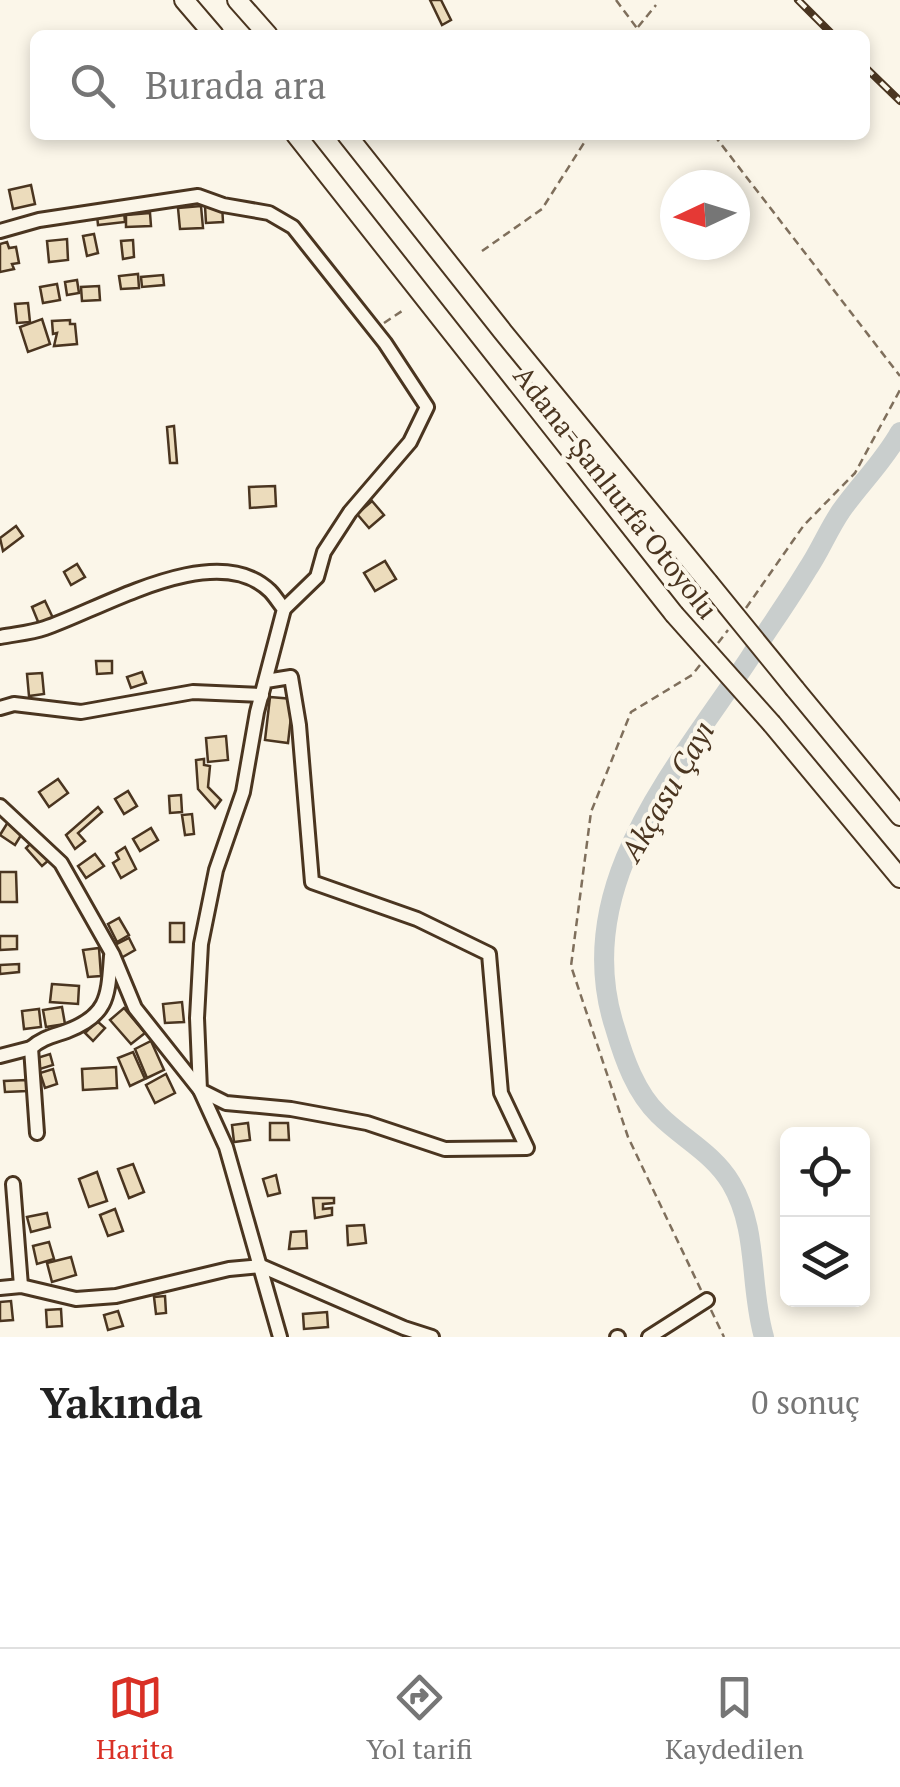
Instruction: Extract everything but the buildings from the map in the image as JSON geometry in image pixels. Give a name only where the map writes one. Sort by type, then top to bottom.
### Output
[{"type":"highway","points":[[184,0],[210,30]]},
{"type":"highway","points":[[237,0],[264,30]]},
{"type":"highway","name":"Adana-Şanlıurfa Otoyolu","points":[[300,140],[674,614],[900,878]]},
{"type":"highway","name":"Adana-Şanlıurfa Otoyolu","points":[[351,140],[900,816]]},
{"type":"street","points":[[0,231],[39,220],[198,196],[223,205],[269,212],[293,227],[375,330],[426,407],[410,442],[350,512],[324,552],[317,577],[284,609],[242,792],[216,870],[201,944],[197,1018],[200,1090]]},
{"type":"street","points":[[0,637],[44,629],[114,599],[200,571],[244,576],[269,589],[284,609]]},
{"type":"street","points":[[0,708],[14,704],[81,712],[193,692],[264,688],[290,677],[300,725],[312,882],[416,919],[489,954],[500,1093],[527,1148],[445,1148],[368,1123],[292,1108],[226,1103],[200,1090]]},
{"type":"street","points":[[1,811],[32,833],[62,863],[112,953],[135,1008],[200,1090],[226,1147],[280,1337]]},
{"type":"street","points":[[0,1056],[32,1048],[41,1040],[96,1016],[108,998],[112,953]]},
{"type":"street","points":[[32,1048],[36,1134]]},
{"type":"street","points":[[12,1184],[21,1286]]},
{"type":"street","points":[[0,1288],[21,1286],[76,1299],[116,1296],[229,1269],[260,1266],[432,1337]]},
{"type":"street","points":[[649,1337],[706,1300]]},
{"type":"path","points":[[616,0],[637,28],[656,5]]},
{"type":"path","points":[[482,251],[542,210],[586,140]]},
{"type":"path","points":[[718,140],[900,376]]},
{"type":"path","points":[[375,330],[405,308]]},
{"type":"path","points":[[744,610],[804,524],[855,473],[900,390]]},
{"type":"path","points":[[713,649],[734,623]]},
{"type":"path","points":[[702,662],[692,675],[631,712],[592,812],[571,966],[628,1136],[724,1337]]},
{"type":"waterway","name":"Akçasu Çayı","points":[[764,1337],[750,1239],[740,1201],[716,1163],[651,1106],[627,1063],[615,1028],[605,976],[606,926],[618,878],[662,787],[812,563],[841,511],[900,432]]},
{"type":"railway","points":[[798,0],[828,30]]},
{"type":"railway","points":[[870,72],[900,101]]}]
